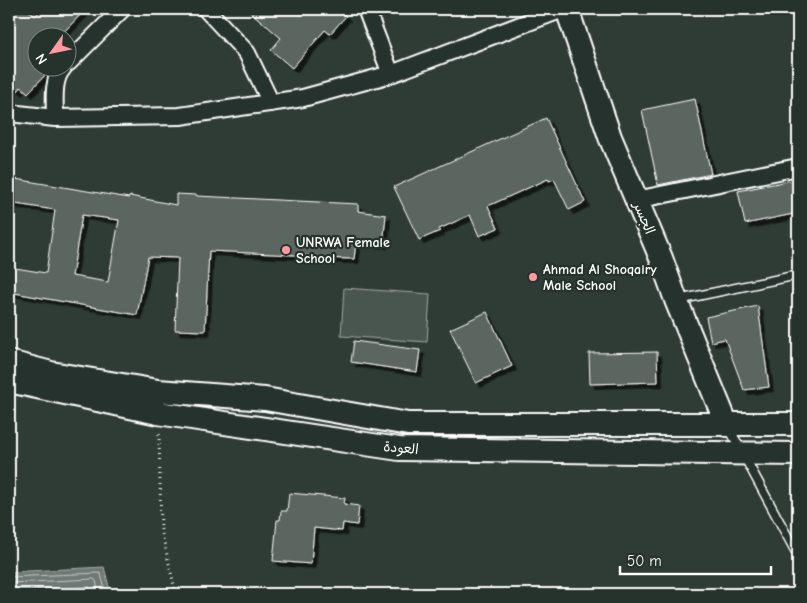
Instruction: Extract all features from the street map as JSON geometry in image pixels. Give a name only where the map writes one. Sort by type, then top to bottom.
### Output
[{"type":"main road","name":"الجسر","points":[[567,9],[610,137],[728,425]]},
{"type":"main road","name":"العودة","points":[[9,362],[51,373],[158,391],[265,399],[408,424],[798,424]]},
{"type":"main road","name":"العودة","points":[[9,381],[158,413],[399,450],[798,454]]},
{"type":"street","points":[[78,53],[122,9]]},
{"type":"street","points":[[206,9],[247,53],[271,103]]},
{"type":"street","points":[[366,9],[391,74]]},
{"type":"street","points":[[9,113],[54,118],[180,116],[303,98],[391,74],[563,9]]},
{"type":"street","points":[[54,118],[55,87],[57,78]]},
{"type":"street","points":[[636,200],[798,167]]},
{"type":"lane","points":[[676,300],[798,276]]},
{"type":"lane","points":[[728,425],[798,556]]},
{"type":"path","points":[[158,413],[161,529],[176,594]]},
{"type":"shaded area","points":[[344,288],[430,294],[427,342],[341,336]]},
{"type":"water","points":[[104,567],[111,594],[9,594],[9,572]]},
{"type":"building","points":[[9,9],[27,9],[35,16],[42,9],[86,9],[68,28],[28,28],[28,78],[42,78],[28,93],[21,87],[18,91],[9,82]]},
{"type":"building","points":[[247,9],[338,9],[346,16],[330,34],[325,30],[292,68],[271,50],[281,38]]},
{"type":"building","points":[[695,99],[711,174],[658,185],[642,110]]},
{"type":"building","points":[[546,118],[585,202],[569,210],[554,179],[549,181],[548,179],[488,206],[498,228],[479,236],[470,215],[419,240],[394,187]]},
{"type":"building","points":[[9,178],[129,198],[130,196],[176,205],[176,194],[358,204],[358,211],[386,215],[383,244],[356,242],[354,259],[209,251],[205,331],[175,330],[178,258],[148,257],[137,315],[9,292],[9,267],[46,273],[55,210],[9,203]],"holes":[[[82,215],[119,220],[108,282],[72,276]]]},
{"type":"building","points":[[798,179],[798,213],[745,224],[738,191]]},
{"type":"building","points":[[758,306],[769,387],[744,390],[725,339],[711,342],[706,317]]},
{"type":"building","points":[[487,312],[512,366],[476,383],[450,329]]},
{"type":"building","points":[[354,341],[420,350],[417,372],[351,362]]},
{"type":"building","points":[[657,352],[658,382],[590,384],[589,353]]},
{"type":"building","points":[[289,493],[345,498],[344,504],[359,506],[357,525],[343,523],[342,531],[314,528],[311,564],[273,561],[277,520],[280,520],[281,511],[287,511]]},
{"type":"place","name":"UNRWA Female School","points":[[286,250]]},
{"type":"place","name":"Ahmad Al Shoqairy Male School","points":[[533,277]]}]
